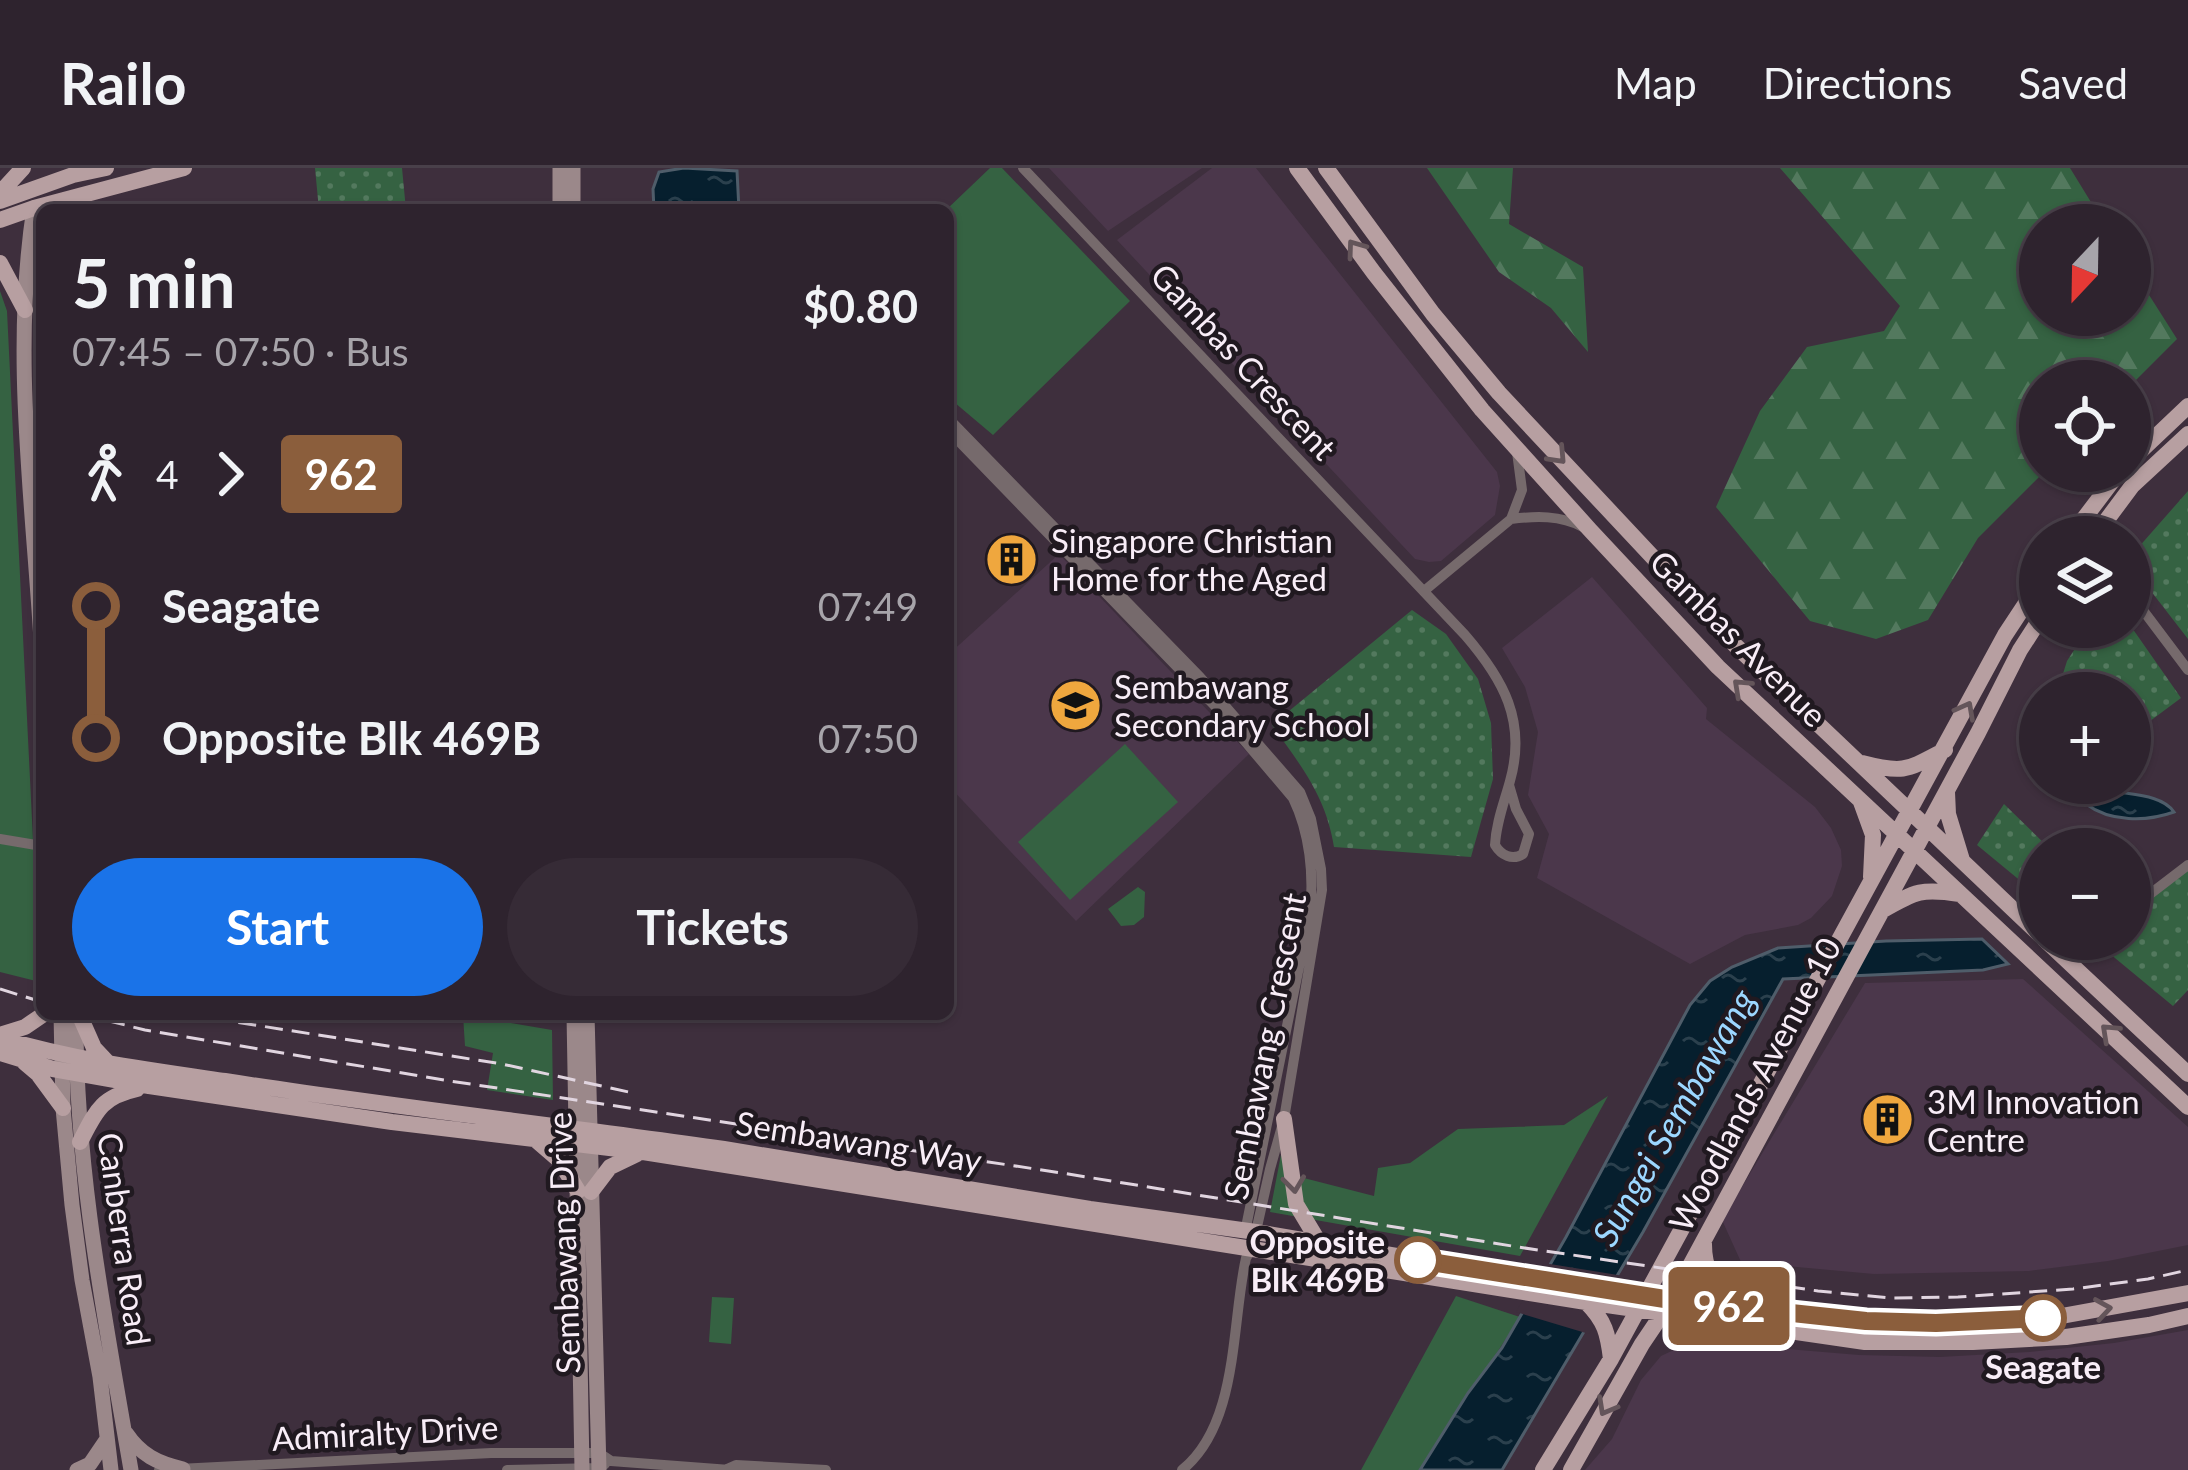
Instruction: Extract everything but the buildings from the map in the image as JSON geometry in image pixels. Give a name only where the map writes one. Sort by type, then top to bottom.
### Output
[{"type":"main road","points":[[0,197],[23,168]]},
{"type":"main road","points":[[0,197],[39,177],[106,168]]},
{"type":"main road","points":[[58,204],[184,168]]},
{"type":"main road","points":[[560,168],[560,204]]},
{"type":"main road","points":[[573,168],[573,204]]},
{"type":"main road","name":"Gambas Avenue","points":[[1297,168],[1516,449],[1718,667],[2188,1107]]},
{"type":"main road","name":"Gambas Avenue","points":[[1326,168],[1479,370],[1736,646],[2019,915]]},
{"type":"main road","points":[[48,204],[59,175]]},
{"type":"main road","points":[[92,204],[111,189]]},
{"type":"main road","points":[[0,220],[36,210]]},
{"type":"main road","points":[[36,258],[25,310],[23,401],[36,541]]},
{"type":"main road","points":[[0,263],[25,310]]},
{"type":"main road","points":[[1416,326],[1432,330],[1433,314]]},
{"type":"main road","points":[[1460,382],[1463,366],[1479,370]]},
{"type":"main road","points":[[2151,441],[2188,406]]},
{"type":"main road","points":[[2109,516],[2132,485],[2188,434]]},
{"type":"main road","points":[[2086,516],[2104,492]]},
{"type":"main road","name":"Woodlands Avenue 10","points":[[1544,1470],[1611,1359],[2019,614]]},
{"type":"main road","name":"Woodlands Avenue 10","points":[[1571,1470],[1704,1239],[2021,648]]},
{"type":"main road","points":[[1856,761],[1893,771],[1909,769],[1945,750]]},
{"type":"main road","points":[[1947,791],[1948,814],[1963,862]]},
{"type":"main road","points":[[1858,795],[1873,836],[1871,884]]},
{"type":"main road","points":[[1882,910],[1930,889],[1964,895]]},
{"type":"main road","name":"Gambas Avenue","points":[[2067,960],[2188,1074]]},
{"type":"main road","points":[[0,1037],[36,1019]]},
{"type":"main road","name":"Canberra Road","points":[[62,1020],[108,1345],[116,1434],[112,1470]]},
{"type":"main road","name":"Canberra Road","points":[[77,1020],[63,1108],[82,1280],[116,1434],[130,1470]]},
{"type":"main road","points":[[81,1020],[94,1048],[109,1064]]},
{"type":"main road","name":"Sembawang Drive","points":[[574,1020],[583,1137]]},
{"type":"main road","name":"Sembawang Drive","points":[[587,1020],[583,1137],[593,1463]]},
{"type":"main road","points":[[0,1037],[69,1064]]},
{"type":"main road","points":[[0,1053],[69,1064]]},
{"type":"main road","points":[[22,1060],[63,1108]]},
{"type":"main road","name":"Sembawang Way","points":[[69,1064],[109,1064],[583,1137],[724,1149],[1248,1244],[1320,1244],[1586,1302],[1609,1298]]},
{"type":"main road","name":"Sembawang Way","points":[[69,1064],[149,1086],[429,1127],[533,1138],[583,1137],[742,1170],[1667,1306]]},
{"type":"main road","points":[[80,1142],[97,1108],[116,1094],[149,1086]]},
{"type":"main road","points":[[1285,1119],[1296,1204],[1320,1244]]},
{"type":"main road","points":[[533,1138],[584,1191],[619,1160],[644,1152]]},
{"type":"main road","points":[[724,1149],[726,1161],[742,1170]]},
{"type":"main road","points":[[1704,1239],[1703,1259],[1714,1284],[1739,1306]]},
{"type":"main road","points":[[1667,1306],[1739,1306],[1866,1321],[1936,1323],[2056,1317],[2188,1293]]},
{"type":"main road","points":[[1586,1302],[1608,1330],[1611,1359]]},
{"type":"main road","points":[[1667,1306],[1713,1320],[1865,1342],[2066,1337],[2188,1316]]},
{"type":"main road","points":[[1642,1344],[1683,1323],[1713,1320]]},
{"type":"main road","points":[[77,1470],[90,1464],[116,1434],[152,1460],[183,1469]]},
{"type":"street","name":"Gambas Crescent","points":[[1023,168],[1482,654],[1511,705],[1515,732],[1509,785],[1495,845],[1503,855],[1514,857],[1522,854],[1529,834],[1509,785]]},
{"type":"street","name":"Sembawang Crescent","points":[[954,424],[1200,677],[1300,792],[1311,819],[1322,890],[1285,1119],[1248,1244]]},
{"type":"street","name":"Sembawang Crescent","points":[[954,436],[1215,706],[1299,810],[1311,864],[1310,913],[1248,1244]]},
{"type":"street","points":[[1424,591],[1511,519],[1522,490],[1516,449]]},
{"type":"street","points":[[1511,519],[1546,516],[1590,530]]},
{"type":"street","points":[[2151,621],[2188,670]]},
{"type":"street","points":[[0,839],[36,846]]},
{"type":"street","points":[[2151,893],[2188,865]]},
{"type":"street","points":[[1182,1470],[1200,1456],[1213,1434],[1248,1244]]},
{"type":"street","name":"Admiralty Drive","points":[[159,1470],[491,1453],[593,1463],[826,1470]]},
{"type":"street","name":"Admiralty Drive","points":[[507,1470],[593,1463]]},
{"type":"shaded area","points":[[1049,168],[1202,168],[1108,231]]},
{"type":"shaded area","points":[[1212,168],[1256,168],[1497,472],[1500,486],[1495,515],[1441,561],[1415,559],[1117,240]]},
{"type":"shaded area","name":"Sembawang Secondary School","points":[[1059,554],[1249,754],[1076,921],[954,791],[954,650]]},
{"type":"shaded area","points":[[1592,577],[1707,708],[1706,719],[1815,807],[1831,828],[1842,866],[1832,896],[1811,918],[1745,935],[1690,964],[1537,878],[1549,834],[1528,795],[1538,732],[1525,687],[1502,648]]},
{"type":"shaded area","points":[[2023,979],[2188,1127],[2188,1245],[2029,1271],[1874,1274],[1741,1262],[1722,1220],[1865,983]]},
{"type":"shaded area","points":[[2188,1330],[2188,1470],[1585,1470],[1612,1439],[1641,1380],[1661,1356],[1701,1342],[1940,1357],[2114,1343]]},
{"type":"green space","points":[[315,168],[402,168],[405,204],[318,204]]},
{"type":"green space","points":[[990,168],[1002,168],[1130,301],[993,435],[954,402],[952,204]]},
{"type":"green space","points":[[1427,168],[1513,168],[1509,224],[1583,267],[1588,352],[1551,308],[1499,272]]},
{"type":"green space","points":[[1780,168],[2070,168],[2092,204],[2019,204],[2019,336],[2151,336],[2151,298],[2177,339],[2151,365],[2151,360],[2019,360],[2019,492],[2024,492],[1978,538],[1928,620],[1876,639],[1810,621],[1716,507],[1760,411],[1807,347],[1884,331],[1900,306]]},
{"type":"green space","points":[[0,291],[7,311],[36,981],[0,972]]},
{"type":"green space","points":[[2188,491],[2188,639],[2151,591],[2151,533]]},
{"type":"green space","points":[[1412,610],[1446,634],[1478,679],[1491,723],[1493,779],[1471,857],[1334,847],[1319,797],[1272,725]]},
{"type":"green space","points":[[2075,648],[2146,648],[2181,698],[2151,720],[2151,672],[2064,672]]},
{"type":"green space","points":[[1125,744],[1178,802],[1070,900],[1018,842]]},
{"type":"green space","points":[[2004,804],[2029,828],[2019,828],[2019,880],[1977,845]]},
{"type":"green space","points":[[2188,867],[2188,990],[2173,1006],[2117,960],[2151,960],[2151,892]]},
{"type":"green space","points":[[1138,887],[1145,892],[1144,917],[1134,925],[1121,926],[1108,909]]},
{"type":"green space","points":[[463,1020],[552,1030],[553,1100],[487,1090],[493,1053],[465,1046]]},
{"type":"green space","points":[[1608,1096],[1520,1256],[1270,1212],[1283,1144],[1296,1176],[1374,1196],[1378,1168],[1410,1163],[1458,1129],[1564,1125]]},
{"type":"green space","points":[[1456,1296],[1520,1317],[1421,1470],[1361,1470]]},
{"type":"green space","points":[[712,1297],[734,1298],[731,1344],[709,1342]]},
{"type":"water","points":[[684,168],[737,171],[739,204],[654,204],[659,172]]},
{"type":"water","points":[[2151,798],[2174,812],[2128,818],[2086,804],[2151,804]]},
{"type":"water","name":"Sungei Sembawang","points":[[1982,939],[2008,964],[1983,970],[1783,979],[1643,1232],[1502,1470],[1420,1470],[1502,1348],[1690,1005],[1710,981],[1778,948]]},
{"type":"pier","points":[[1544,1263],[1624,1276],[1589,1334],[1516,1312]]},
{"type":"railway","points":[[0,989],[36,1000]]},
{"type":"railway","points":[[105,1020],[450,1081],[1818,1291],[1891,1298],[1958,1297],[2073,1289],[2188,1270]]},
{"type":"railway","points":[[223,1020],[502,1064],[633,1093]]},
{"type":"bus line","name":"962","points":[[1418,1260],[1671,1300],[1866,1321],[2043,1318]]},
{"type":"place","name":"Singapore Christian Home for the Aged","points":[[1012,559]]},
{"type":"place","name":"Sembawang Secondary School","points":[[1075,705]]},
{"type":"place","name":"3M Innovation Centre","points":[[1888,1120]]},
{"type":"place","name":"Opposite Blk 469B","points":[[1418,1260]]},
{"type":"place","name":"Seagate","points":[[2043,1318]]}]
